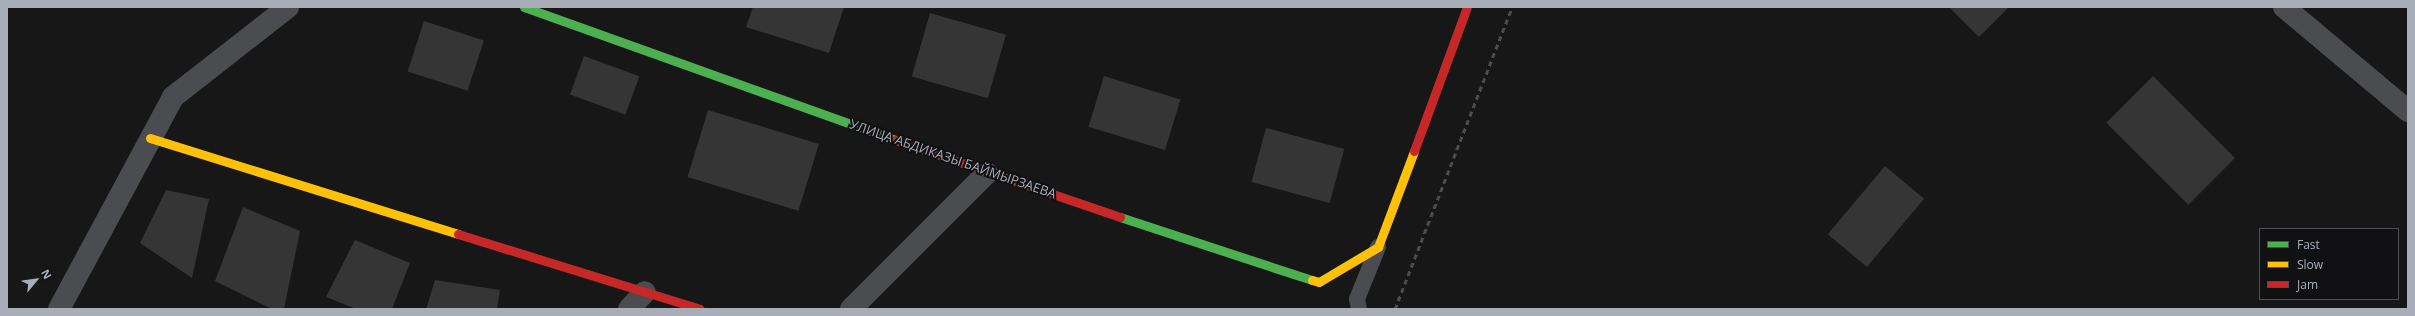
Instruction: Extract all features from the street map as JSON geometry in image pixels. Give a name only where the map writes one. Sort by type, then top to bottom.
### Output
[{"type":"street","points":[[59,309],[173,97],[288,7]]},
{"type":"street","name":"УЛИЦА АБДИКАЗЫ БАЙМЫРЗАЕВА","points":[[524,7],[987,172],[1319,282],[1378,247]]},
{"type":"street","points":[[1378,247],[1467,7]]},
{"type":"street","points":[[2284,7],[2408,111]]},
{"type":"street","points":[[150,138],[700,309]]},
{"type":"street","points":[[851,309],[987,172]]},
{"type":"street","points":[[629,309],[645,292]]},
{"type":"lane","points":[[1359,309],[1357,299],[1378,247]]},
{"type":"building","points":[[753,7],[844,7],[829,53],[746,27]]},
{"type":"building","points":[[1949,7],[2009,7],[1979,37]]},
{"type":"building","points":[[930,13],[1006,35],[988,98],[912,76]]},
{"type":"building","points":[[424,21],[484,40],[468,91],[408,71]]},
{"type":"building","points":[[584,56],[639,76],[625,115],[570,95]]},
{"type":"building","points":[[1104,76],[1181,99],[1165,150],[1089,127]]},
{"type":"building","points":[[2153,76],[2235,158],[2188,205],[2106,123]]},
{"type":"building","points":[[708,110],[819,144],[798,211],[688,177]]},
{"type":"building","points":[[1266,128],[1344,149],[1330,203],[1252,182]]},
{"type":"building","points":[[1885,166],[1924,199],[1867,267],[1828,234]]},
{"type":"building","points":[[166,190],[209,199],[192,278],[140,243]]},
{"type":"building","points":[[243,207],[300,231],[284,309],[272,309],[215,281]]},
{"type":"building","points":[[355,240],[410,263],[392,309],[356,309],[326,297]]},
{"type":"building","points":[[435,280],[500,290],[497,309],[426,309]]},
{"type":"railway","points":[[1395,309],[1512,7]]},
{"type":"traffic: fast","points":[[524,7],[895,140]]},
{"type":"traffic: fast","points":[[1120,217],[1312,280]]},
{"type":"traffic: slow","points":[[150,138],[458,234]]},
{"type":"traffic: slow","points":[[1312,280],[1319,282],[1378,247],[1414,151]]},
{"type":"traffic: jam","points":[[1414,151],[1467,7]]},
{"type":"traffic: jam","points":[[895,140],[1120,217]]},
{"type":"traffic: jam","points":[[458,234],[700,309]]}]
